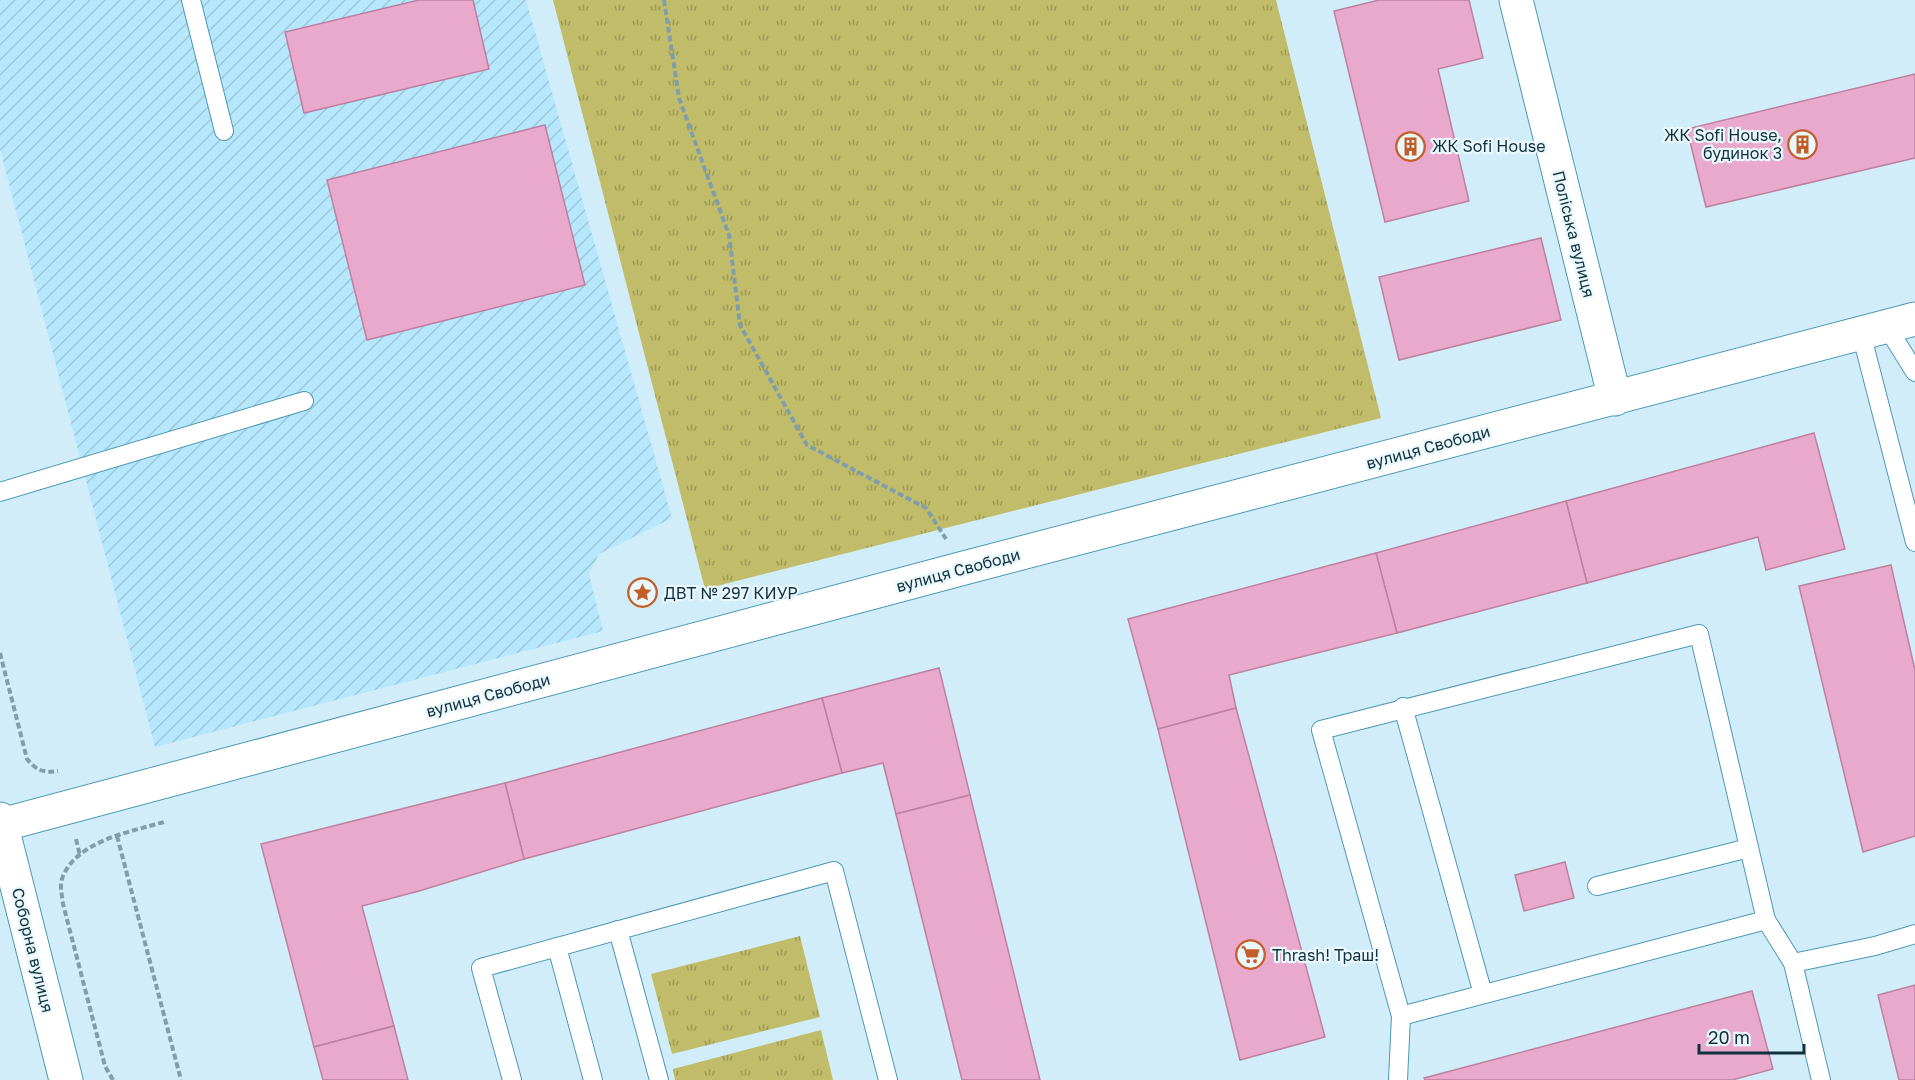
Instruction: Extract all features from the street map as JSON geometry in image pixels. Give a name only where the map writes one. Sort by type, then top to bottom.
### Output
[{"type":"street","name":"Поліська вулиця","points":[[1516,0],[1615,399]]},
{"type":"street","name":"вулиця Свободи","points":[[1,822],[68,807],[964,568],[1888,326]]},
{"type":"street","name":"Соборна вулиця","points":[[1,822],[66,1080]]},
{"type":"lane","points":[[191,0],[224,131]]},
{"type":"lane","points":[[1888,326],[1915,372]]},
{"type":"lane","points":[[1888,326],[1915,542]]},
{"type":"lane","points":[[0,492],[304,401]]},
{"type":"lane","points":[[1398,1080],[1401,1016],[1321,730],[1699,634],[1766,920],[1793,963],[1821,1080]]},
{"type":"lane","points":[[1403,708],[1482,994]]},
{"type":"lane","points":[[1597,886],[1749,849]]},
{"type":"lane","points":[[512,1080],[481,968],[834,872],[888,1080]]},
{"type":"lane","points":[[1401,1016],[1766,920]]},
{"type":"lane","points":[[618,930],[658,1080]]},
{"type":"lane","points":[[1793,963],[1875,946],[1915,934]]},
{"type":"lane","points":[[557,947],[593,1080]]},
{"type":"path","points":[[664,0],[679,98],[729,235],[740,325],[807,445],[926,508],[964,568]]},
{"type":"path","points":[[0,653],[27,759],[36,769],[46,773],[59,771],[80,856]]},
{"type":"path","points":[[113,1080],[105,1066],[63,904],[61,888],[63,876],[72,862],[90,848],[117,836],[164,822]]},
{"type":"path","points":[[117,836],[181,1080]]},
{"type":"shaded area","points":[[0,0],[526,0],[672,518],[599,554],[589,574],[603,631],[155,747],[0,149]]},
{"type":"green space","points":[[553,0],[1276,0],[1381,418],[705,589]]},
{"type":"green space","points":[[800,936],[820,1017],[672,1054],[651,974]]},
{"type":"green space","points":[[821,1030],[833,1080],[675,1080],[673,1069]]},
{"type":"building","points":[[419,0],[473,0],[489,69],[304,113],[285,32]]},
{"type":"building","name":"ЖК Sofi House","points":[[1379,0],[1469,0],[1483,58],[1438,69],[1469,201],[1385,222],[1334,11]]},
{"type":"building","name":"ЖК Sofi House, будинок 3","points":[[1915,74],[1915,158],[1706,207],[1687,129]]},
{"type":"building","points":[[545,125],[585,285],[367,340],[327,180]]},
{"type":"building","points":[[1541,238],[1561,320],[1399,360],[1379,277]]},
{"type":"building","points":[[1814,433],[1845,549],[1766,570],[1758,537],[1587,583],[1566,501]]},
{"type":"building","points":[[1566,501],[1587,583],[1397,633],[1376,553]]},
{"type":"building","points":[[1376,553],[1397,633],[1229,675],[1236,708],[1158,729],[1128,619]]},
{"type":"building","points":[[1891,565],[1915,670],[1915,836],[1863,852],[1799,586]]},
{"type":"building","points":[[939,668],[970,795],[896,814],[883,763],[842,773],[822,698]]},
{"type":"building","points":[[822,698],[842,773],[524,859],[505,783]]},
{"type":"building","points":[[1236,708],[1325,1037],[1240,1060],[1158,729]]},
{"type":"building","points":[[505,783],[524,859],[362,906],[394,1026],[314,1047],[261,844]]},
{"type":"building","points":[[970,795],[1040,1080],[962,1080],[896,814]]},
{"type":"building","points":[[1565,862],[1574,898],[1524,911],[1515,875]]},
{"type":"building","points":[[1915,985],[1915,1080],[1899,1080],[1878,995]]},
{"type":"building","points":[[1752,991],[1773,1069],[1732,1080],[1425,1080],[1424,1078]]},
{"type":"building","points":[[394,1026],[408,1080],[323,1080],[314,1047]]},
{"type":"place","name":"ЖК Sofi House, будинок 3","points":[[1803,144]]},
{"type":"place","name":"ЖК Sofi House","points":[[1411,146]]},
{"type":"place","name":"ДВТ № 297 КИУР","points":[[643,593]]},
{"type":"place","name":"Thrash! Траш!","points":[[1251,955]]}]
